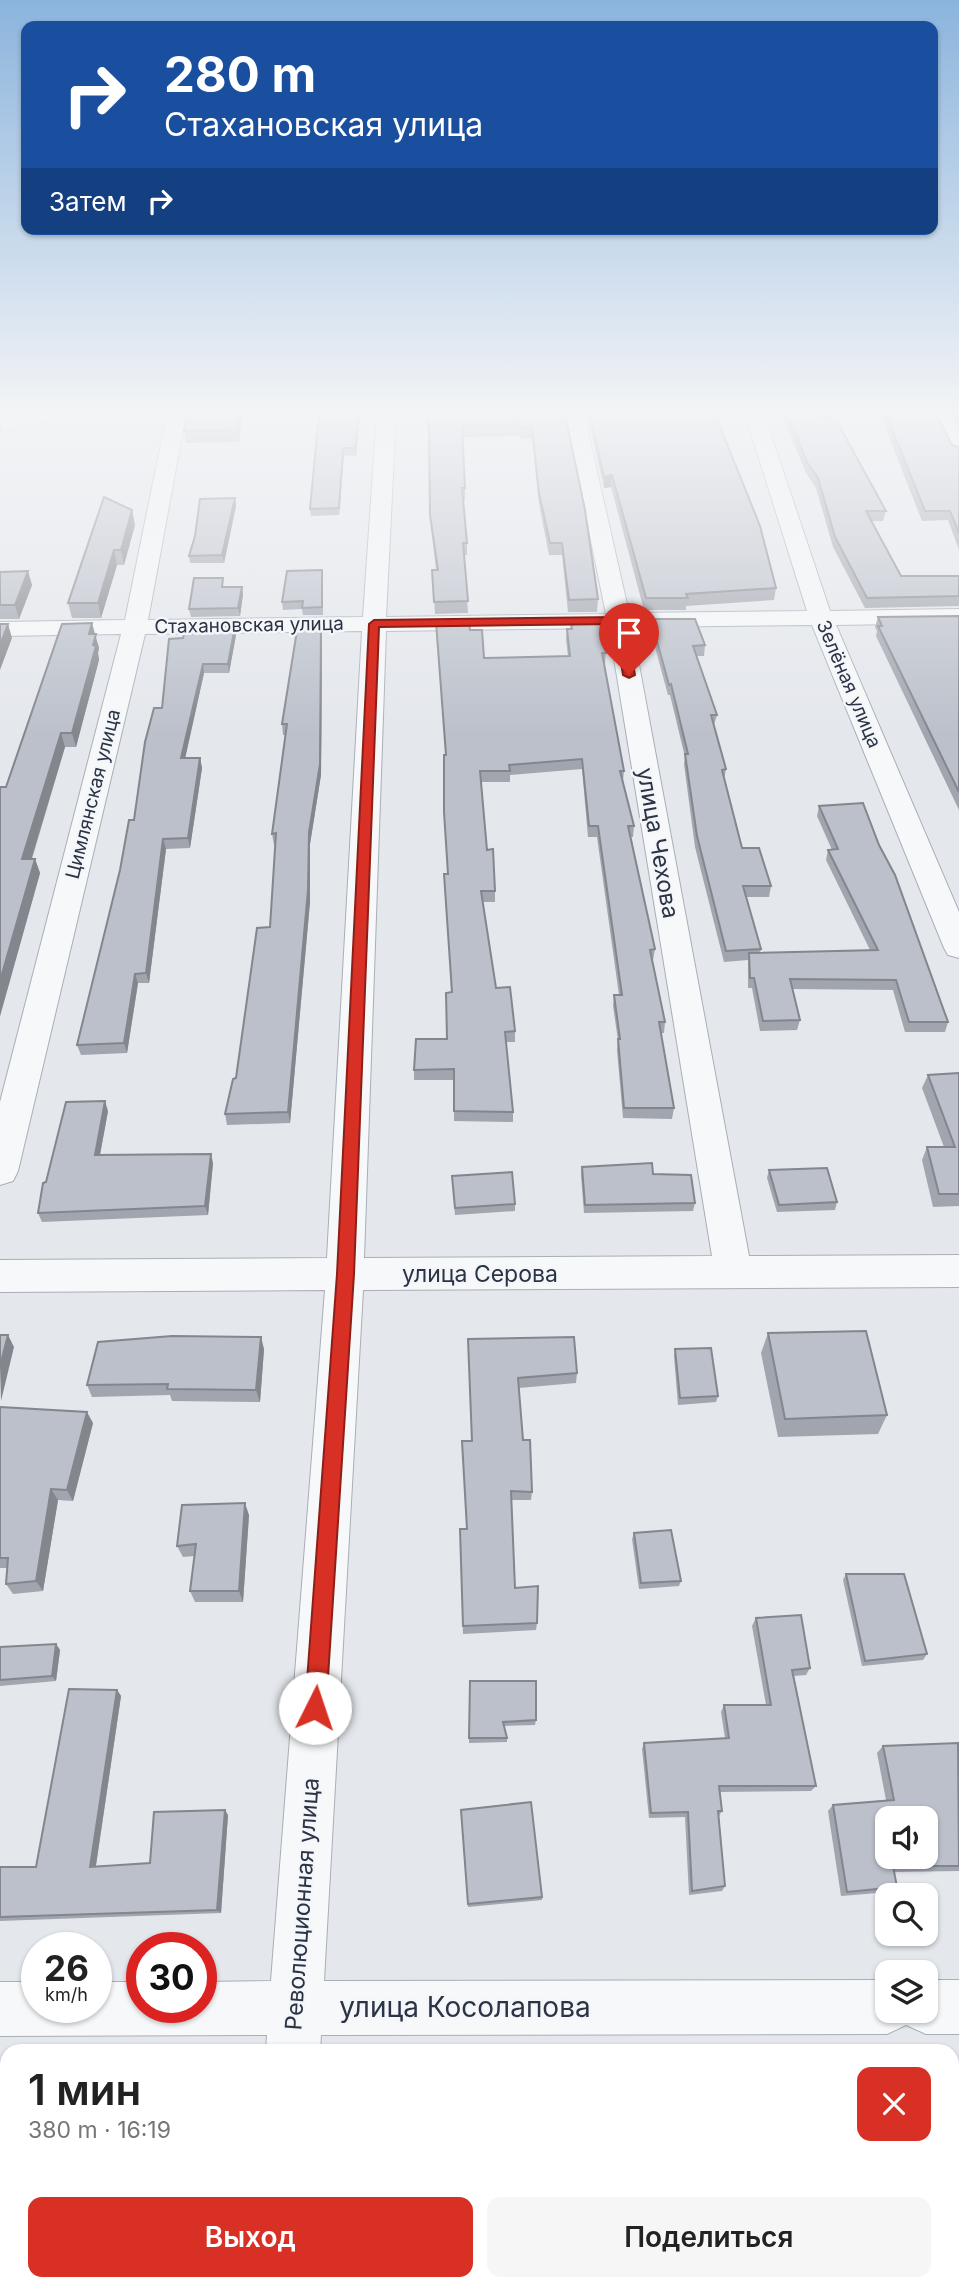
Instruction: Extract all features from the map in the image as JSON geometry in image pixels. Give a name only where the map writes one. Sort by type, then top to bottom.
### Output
[{"type":"street","name":"Цимлянская улица","points":[[0,1171],[135,627],[156,521]]},
{"type":"street","name":"Революционная улица","points":[[294,2029],[345,1274],[380,521]]},
{"type":"street","name":"улица Чехова","points":[[598,521],[620,620],[733,1272]]},
{"type":"street","name":"Зелёная улица","points":[[789,521],[821,618],[959,948]]},
{"type":"street","name":"Стахановская улица","points":[[0,629],[959,616]]},
{"type":"street","name":"улица Серова","points":[[0,1276],[959,1271]]},
{"type":"street","name":"улица Косолапова","points":[[0,2009],[294,2029],[875,2007]]},
{"type":"street","points":[[938,2007],[959,2007]]},
{"type":"building","points":[[96,521],[129,521],[121,550],[114,550],[98,603],[68,603]]},
{"type":"building","points":[[197,521],[230,521],[222,555],[189,556]]},
{"type":"building","points":[[431,521],[465,521],[467,543],[463,543],[468,601],[434,602],[432,570],[438,570]]},
{"type":"building","points":[[545,521],[587,521],[598,599],[569,600],[562,543],[550,543]]},
{"type":"building","points":[[625,521],[758,521],[776,588],[686,594],[688,598],[646,598]]},
{"type":"building","points":[[830,521],[871,521],[901,576],[959,576],[959,596],[867,598],[835,537]]},
{"type":"building","points":[[322,570],[322,607],[302,608],[303,601],[282,602],[287,571]]},
{"type":"building","points":[[28,571],[15,605],[0,605],[0,572]]},
{"type":"building","points":[[194,578],[223,578],[222,587],[242,587],[238,608],[189,609]]},
{"type":"building","points":[[959,616],[959,792],[878,626],[882,626],[878,617]]},
{"type":"building","points":[[651,619],[695,619],[705,645],[693,646],[717,715],[711,715],[726,769],[722,770],[742,848],[759,848],[771,886],[743,886],[761,949],[726,951],[697,836],[685,754],[688,754],[671,684],[669,685]]},
{"type":"building","points":[[601,620],[606,653],[602,653],[624,771],[620,771],[634,826],[628,826],[655,949],[650,950],[665,1022],[659,1022],[674,1108],[624,1108],[614,995],[622,995],[598,826],[589,826],[582,759],[509,765],[510,771],[480,771],[487,850],[493,849],[495,891],[481,891],[496,988],[510,987],[515,1031],[505,1032],[513,1112],[454,1111],[454,1069],[414,1070],[416,1039],[447,1039],[446,993],[452,992],[444,874],[448,874],[444,812],[446,755],[436,622],[469,622],[470,630],[482,630],[484,658],[570,656],[567,629],[572,629],[571,621]]},
{"type":"building","points":[[92,623],[89,634],[96,634],[93,645],[96,646],[72,733],[61,733],[22,859],[35,859],[0,981],[0,787],[6,787],[62,624]]},
{"type":"building","points":[[321,623],[320,764],[309,832],[308,890],[288,1112],[225,1114],[233,1079],[236,1078],[257,928],[270,927],[276,833],[272,834],[287,724],[282,724],[298,624]]},
{"type":"building","points":[[0,624],[8,624],[0,645]]},
{"type":"building","points":[[235,626],[228,664],[203,664],[181,758],[200,758],[188,838],[163,839],[146,973],[135,974],[124,1043],[77,1045],[120,870],[129,820],[134,820],[145,742],[154,708],[162,708],[169,639],[183,638],[185,627]]},
{"type":"building","points":[[863,803],[879,845],[895,875],[948,1022],[909,1022],[896,980],[790,979],[800,1020],[763,1021],[754,978],[750,978],[749,953],[878,950],[828,850],[838,849],[819,806]]},
{"type":"building","points":[[959,1073],[959,1194],[939,1194],[927,1147],[955,1147],[928,1075]]},
{"type":"building","points":[[105,1101],[95,1155],[211,1154],[205,1206],[38,1213],[43,1183],[46,1182],[66,1102]]},
{"type":"building","points":[[652,1163],[653,1174],[691,1175],[695,1203],[585,1205],[582,1167]]},
{"type":"building","points":[[827,1168],[837,1202],[779,1205],[769,1170]]},
{"type":"building","points":[[512,1172],[515,1204],[455,1208],[452,1176]]},
{"type":"building","points":[[866,1331],[887,1415],[785,1419],[768,1333]]},
{"type":"building","points":[[0,1335],[8,1335],[0,1366]]},
{"type":"building","points":[[172,1336],[261,1337],[256,1390],[167,1389],[168,1384],[87,1385],[98,1342]]},
{"type":"building","points":[[574,1337],[577,1373],[518,1378],[523,1440],[530,1440],[532,1492],[511,1491],[515,1588],[538,1586],[537,1623],[463,1626],[460,1529],[467,1529],[462,1441],[472,1441],[468,1339]]},
{"type":"building","points":[[711,1348],[718,1396],[680,1398],[675,1349]]},
{"type":"building","points":[[0,1407],[87,1412],[67,1490],[51,1489],[36,1581],[6,1584],[8,1558],[0,1558]]},
{"type":"building","points":[[245,1503],[239,1591],[190,1591],[196,1544],[177,1546],[182,1505]]},
{"type":"building","points":[[671,1530],[681,1581],[641,1583],[634,1533]]},
{"type":"building","points":[[846,1574],[904,1574],[927,1654],[865,1661]]},
{"type":"building","points":[[801,1615],[810,1668],[792,1670],[816,1786],[719,1786],[722,1811],[718,1811],[725,1886],[692,1891],[688,1812],[651,1813],[644,1743],[729,1738],[724,1705],[771,1705],[756,1618]]},
{"type":"building","points":[[56,1644],[52,1676],[0,1680],[0,1647]]},
{"type":"building","points":[[470,1681],[536,1681],[536,1720],[503,1722],[507,1738],[469,1738]]},
{"type":"building","points":[[69,1689],[117,1690],[90,1867],[150,1863],[154,1812],[225,1810],[217,1910],[0,1917],[0,1867],[36,1867]]},
{"type":"building","points":[[958,1743],[959,1866],[938,1866],[938,1806],[875,1806],[875,1869],[894,1869],[896,1883],[875,1883],[875,1889],[847,1892],[833,1805],[894,1800],[883,1746]]},
{"type":"building","points":[[531,1802],[542,1897],[468,1904],[461,1810]]},
{"type":"route","points":[[315,1708],[345,1274],[374,624],[620,620],[629,675]]}]
